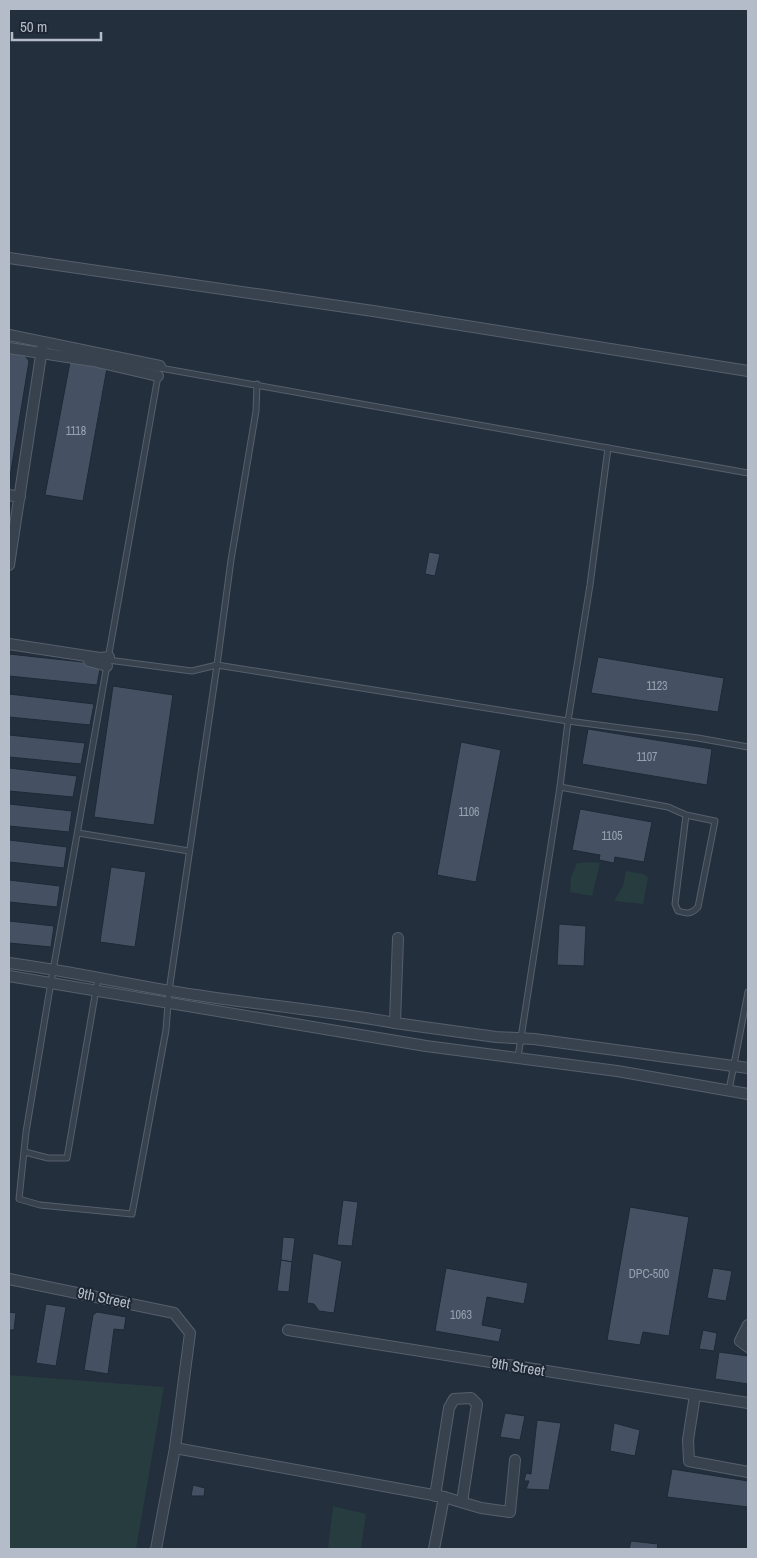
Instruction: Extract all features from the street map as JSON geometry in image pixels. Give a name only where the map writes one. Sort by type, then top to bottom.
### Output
[{"type":"street","points":[[9,258],[373,311],[748,371]]},
{"type":"street","points":[[9,336],[40,341],[159,371]]},
{"type":"street","points":[[9,536],[40,341]]},
{"type":"street","points":[[9,348],[159,371]]},
{"type":"street","points":[[9,565],[14,500]]},
{"type":"street","points":[[9,644],[100,658],[108,661]]},
{"type":"street","points":[[9,651],[108,661]]},
{"type":"street","points":[[395,1023],[398,938]]},
{"type":"street","points":[[9,962],[54,968],[168,991],[496,1037],[520,1037],[748,1068]]},
{"type":"street","points":[[9,976],[426,1046],[617,1071],[748,1094]]},
{"type":"street","name":"9th Street","points":[[9,1279],[174,1313],[190,1333],[175,1448]]},
{"type":"street","points":[[748,1325],[740,1341],[748,1348]]},
{"type":"street","name":"9th Street","points":[[288,1330],[748,1403]]},
{"type":"street","points":[[695,1395],[688,1440],[689,1461],[748,1472]]},
{"type":"street","points":[[434,1549],[449,1408],[454,1399],[471,1398],[477,1404],[462,1502]]},
{"type":"street","points":[[156,1549],[175,1448],[440,1496],[510,1512],[515,1460]]},
{"type":"lane","points":[[257,384],[256,411],[231,560],[190,851],[168,991],[166,1030],[132,1214],[40,1204],[19,1199],[24,1152],[51,982],[159,371],[257,384],[748,473]]},
{"type":"lane","points":[[518,1057],[590,585],[608,448]]},
{"type":"lane","points":[[108,661],[192,671],[217,665],[568,721],[698,738],[748,747]]},
{"type":"lane","points":[[560,787],[668,807],[686,815],[715,821],[698,907],[694,912],[687,914],[678,911],[675,904],[686,815]]},
{"type":"lane","points":[[78,833],[190,851]]},
{"type":"lane","points":[[24,1152],[48,1158],[67,1158],[98,977]]},
{"type":"lane","points":[[730,1090],[748,992]]},
{"type":"green space","points":[[577,863],[600,863],[592,896],[570,892],[571,877]]},
{"type":"green space","points":[[626,871],[643,874],[648,877],[643,904],[614,901],[623,886]]},
{"type":"green space","points":[[9,1375],[164,1387],[136,1549],[9,1549]]},
{"type":"green space","points":[[333,1506],[366,1514],[361,1549],[328,1549]]},
{"type":"building","points":[[9,351],[23,353],[29,361],[9,483]]},
{"type":"building","points":[[70,362],[107,368],[83,501],[45,495]]},
{"type":"building","points":[[429,552],[440,554],[435,576],[425,574]]},
{"type":"building","points":[[9,654],[101,664],[97,685],[9,676]]},
{"type":"building","points":[[598,657],[724,678],[718,712],[591,693]]},
{"type":"building","points":[[113,686],[173,695],[154,825],[94,817]]},
{"type":"building","points":[[9,694],[94,704],[90,725],[9,717]]},
{"type":"building","points":[[588,729],[712,749],[707,785],[582,764]]},
{"type":"building","points":[[9,735],[85,743],[81,764],[9,757]]},
{"type":"building","points":[[461,742],[501,750],[476,882],[437,875]]},
{"type":"building","points":[[9,768],[77,776],[73,797],[9,791]]},
{"type":"building","points":[[9,804],[72,811],[69,832],[9,826]]},
{"type":"building","points":[[580,809],[652,822],[644,862],[615,857],[614,863],[599,860],[600,855],[572,850]]},
{"type":"building","points":[[9,840],[67,847],[64,868],[9,862]]},
{"type":"building","points":[[111,867],[146,872],[135,947],[100,942]]},
{"type":"building","points":[[9,880],[60,886],[57,907],[9,902]]},
{"type":"building","points":[[9,921],[54,926],[51,947],[9,943]]},
{"type":"building","points":[[559,924],[586,926],[584,966],[557,965]]},
{"type":"building","points":[[343,1200],[358,1202],[352,1246],[337,1245]]},
{"type":"building","points":[[630,1207],[689,1217],[669,1336],[643,1332],[640,1345],[607,1340]]},
{"type":"building","points":[[283,1237],[295,1238],[292,1262],[281,1260]]},
{"type":"building","points":[[313,1253],[342,1261],[334,1313],[319,1311],[314,1304],[307,1303]]},
{"type":"building","points":[[281,1260],[292,1262],[289,1292],[277,1291]]},
{"type":"building","points":[[446,1268],[528,1283],[524,1304],[487,1297],[482,1325],[502,1329],[499,1342],[435,1331]]},
{"type":"building","points":[[713,1268],[732,1271],[726,1301],[707,1298]]},
{"type":"building","points":[[46,1304],[66,1307],[56,1366],[36,1363]]},
{"type":"building","points":[[9,1312],[16,1313],[14,1330],[9,1330]]},
{"type":"building","points":[[97,1312],[126,1317],[124,1330],[114,1329],[108,1374],[84,1370],[93,1315]]},
{"type":"building","points":[[703,1330],[717,1333],[714,1351],[699,1349]]},
{"type":"building","points":[[719,1352],[748,1356],[748,1384],[715,1379]]},
{"type":"building","points":[[505,1413],[525,1416],[520,1440],[500,1437]]},
{"type":"building","points":[[537,1420],[561,1423],[549,1490],[526,1489],[529,1481],[524,1481],[526,1473],[531,1474]]},
{"type":"building","points":[[614,1423],[640,1430],[635,1456],[610,1451]]},
{"type":"building","points":[[672,1469],[748,1481],[748,1507],[667,1497]]},
{"type":"building","points":[[193,1485],[205,1488],[204,1496],[191,1496]]},
{"type":"building","points":[[631,1541],[658,1544],[657,1549],[629,1549]]}]
